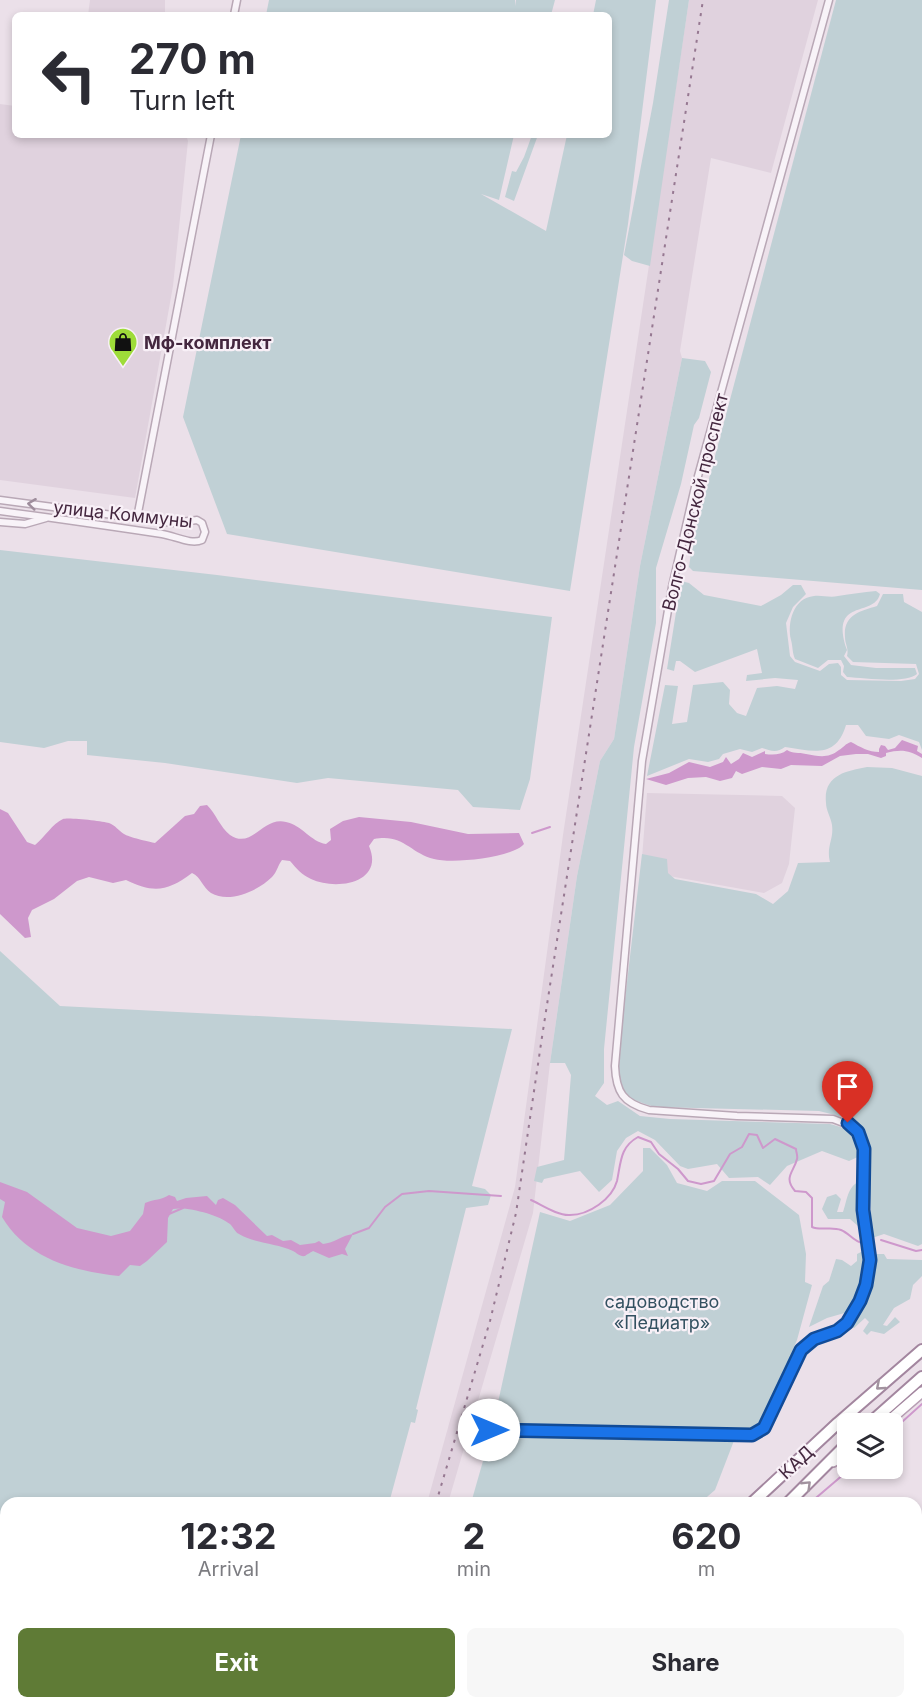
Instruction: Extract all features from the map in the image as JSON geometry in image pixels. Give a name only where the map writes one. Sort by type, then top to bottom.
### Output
[{"type":"highway","name":"КАД","points":[[758,1497],[838,1423],[922,1350]]},
{"type":"highway","points":[[881,1413],[922,1377]]},
{"type":"highway","name":"КАД","points":[[794,1497],[837,1454]]},
{"type":"main road","points":[[898,1413],[922,1392]]},
{"type":"main road","points":[[826,1466],[837,1460]]},
{"type":"street","name":"Волго-Донской проспект","points":[[489,1430],[752,1435],[760,1431],[767,1423],[801,1350],[814,1339],[837,1331],[847,1323],[866,1285],[870,1250],[863,1210],[864,1149],[862,1137],[854,1127],[833,1119],[813,1117],[737,1116],[649,1110],[626,1100],[617,1087],[615,1066],[642,761],[672,587],[695,487],[829,0]]},
{"type":"street","points":[[137,518],[210,138]]},
{"type":"street","name":"улица Коммуны","points":[[0,500],[178,523],[197,519],[202,523],[205,532],[202,540],[192,543],[176,536],[0,511]]},
{"type":"street","points":[[0,522],[26,524],[48,518]]},
{"type":"shaded area","points":[[90,0],[165,0],[165,12],[88,12]]},
{"type":"shaded area","points":[[689,0],[818,0],[771,173],[711,158],[680,351],[682,358],[640,566],[614,739],[600,761],[577,876],[550,1063],[533,1213],[450,1497],[429,1497],[515,1187],[563,835]]},
{"type":"shaded area","points":[[0,104],[12,106],[12,138],[187,138],[173,286],[135,498],[0,480]]},
{"type":"shaded area","points":[[902,740],[918,746],[917,751],[922,754],[922,758],[913,753],[901,751],[886,753],[886,756],[881,758],[868,754],[856,754],[840,756],[822,766],[791,765],[781,769],[762,767],[742,774],[736,771],[732,778],[720,781],[706,777],[688,778],[666,785],[646,779],[669,773],[689,762],[710,767],[723,762],[726,757],[731,764],[743,753],[752,757],[765,751],[765,754],[774,754],[787,750],[827,756],[851,742],[868,750],[879,752],[881,745],[888,750],[895,748]]},
{"type":"shaded area","points":[[647,793],[782,796],[795,808],[789,864],[782,883],[764,893],[641,871]]},
{"type":"shaded area","points":[[207,805],[227,832],[238,839],[251,836],[278,821],[297,826],[316,840],[326,844],[331,840],[330,829],[343,821],[359,817],[411,822],[468,834],[519,833],[524,844],[517,849],[495,856],[454,861],[434,859],[392,839],[374,839],[369,846],[372,859],[370,868],[364,876],[355,881],[345,884],[321,883],[305,875],[290,861],[282,860],[274,875],[260,887],[244,894],[227,897],[211,893],[192,873],[175,884],[152,889],[126,880],[113,883],[89,877],[77,881],[54,899],[32,910],[28,918],[31,937],[25,938],[0,914],[0,809],[8,813],[27,842],[35,845],[63,819],[109,823],[126,835],[155,843],[185,816],[194,814],[200,806]]},
{"type":"shaded area","points":[[0,1182],[27,1192],[77,1228],[111,1236],[130,1231],[143,1214],[145,1203],[169,1195],[175,1197],[177,1201],[207,1196],[216,1205],[218,1200],[223,1198],[235,1205],[267,1236],[272,1235],[283,1241],[291,1240],[300,1245],[319,1241],[323,1244],[353,1234],[345,1249],[348,1256],[342,1254],[329,1258],[313,1251],[303,1256],[286,1248],[246,1237],[238,1233],[230,1224],[211,1215],[179,1208],[173,1209],[168,1218],[167,1242],[147,1261],[140,1266],[130,1265],[119,1276],[102,1274],[53,1260],[38,1253],[25,1243],[2,1217],[5,1202],[0,1199]]},
{"type":"green space","points":[[269,0],[515,0],[515,6],[516,0],[555,0],[552,12],[267,12]]},
{"type":"green space","points":[[596,0],[656,0],[628,224],[570,591],[227,534],[183,417],[240,138],[513,138],[499,200],[481,194],[546,231],[566,138],[612,138],[612,12],[594,12]]},
{"type":"green space","points":[[669,0],[689,0],[650,266],[632,261],[624,255],[653,103]]},
{"type":"green space","points":[[836,0],[922,0],[922,590],[693,571],[689,567],[693,539]]},
{"type":"green space","points":[[531,138],[537,138],[514,201],[505,197],[512,171],[516,172]]},
{"type":"green space","points":[[682,358],[705,361],[711,372],[699,418],[694,425],[681,484],[656,568],[656,623],[634,747],[604,1049],[604,1083],[595,1096],[607,1105],[618,1101],[640,1116],[830,1124],[843,1128],[851,1134],[857,1143],[860,1156],[849,1161],[822,1151],[787,1166],[770,1185],[758,1177],[729,1178],[717,1164],[688,1169],[680,1166],[655,1140],[638,1131],[626,1138],[617,1151],[612,1180],[599,1192],[580,1171],[544,1179],[542,1183],[534,1181],[537,1167],[564,1160],[571,1075],[565,1063],[550,1063],[577,876],[600,761],[614,739],[640,566]]},
{"type":"green space","points":[[0,550],[552,617],[530,779],[520,810],[473,807],[458,790],[328,778],[297,783],[165,763],[87,755],[87,741],[68,741],[44,748],[0,742]]},
{"type":"green space","points":[[681,581],[689,583],[704,595],[761,606],[793,585],[801,585],[806,594],[793,607],[786,623],[790,656],[795,662],[820,671],[829,664],[838,663],[841,667],[841,675],[847,680],[901,681],[915,679],[919,674],[916,664],[853,662],[847,656],[845,630],[850,619],[859,612],[877,606],[883,594],[903,594],[904,602],[922,612],[922,750],[919,742],[899,735],[889,739],[866,736],[858,725],[846,725],[842,736],[830,748],[814,751],[785,747],[774,751],[762,748],[752,752],[740,749],[708,762],[689,759],[647,776],[665,685],[678,686],[672,724],[687,722],[693,685],[723,682],[730,690],[729,704],[737,713],[746,716],[757,688],[777,686],[795,689],[798,680],[775,678],[746,681],[747,675],[762,673],[757,649],[695,672],[680,661],[676,661],[674,671],[667,669]]},
{"type":"green space","points":[[876,591],[880,594],[876,601],[854,611],[844,622],[843,633],[847,650],[844,656],[851,665],[876,668],[915,668],[917,674],[894,680],[847,677],[843,672],[844,666],[841,660],[828,660],[818,668],[795,659],[790,626],[793,612],[801,601],[814,596],[835,597]]},
{"type":"green space","points":[[867,767],[892,768],[922,776],[922,1244],[918,1246],[884,1234],[872,1238],[868,1141],[861,1129],[847,1118],[819,1111],[655,1107],[629,1097],[622,1087],[619,1071],[618,1059],[642,854],[667,859],[668,873],[675,879],[756,894],[773,904],[788,891],[798,863],[830,862],[832,830],[826,806],[828,786],[837,776]]},
{"type":"green space","points":[[0,951],[60,1006],[512,1029],[472,1186],[485,1189],[491,1195],[488,1205],[466,1208],[416,1409],[418,1410],[415,1423],[411,1422],[391,1497],[0,1497]]},
{"type":"green space","name":"садоводство «Педиатр»","points":[[643,1148],[650,1148],[667,1165],[677,1183],[707,1191],[722,1181],[755,1181],[799,1215],[806,1254],[805,1282],[812,1285],[797,1340],[763,1420],[752,1428],[738,1431],[493,1425],[540,1212],[570,1221],[610,1205],[643,1171]]},
{"type":"green space","points":[[858,1182],[858,1226],[850,1219],[828,1219],[822,1209],[827,1197],[836,1194],[841,1199],[837,1212],[843,1212],[849,1191]]},
{"type":"green space","points":[[863,1251],[861,1283],[848,1312],[827,1318],[809,1327],[823,1286],[829,1281],[836,1259],[851,1266],[857,1261],[857,1254]]},
{"type":"green space","points":[[875,1254],[884,1254],[887,1259],[922,1260],[922,1276],[913,1285],[910,1299],[894,1308],[883,1325],[887,1326],[895,1317],[900,1322],[884,1334],[871,1331],[867,1335],[863,1331],[869,1322],[865,1318],[854,1328],[850,1326],[867,1292]]},
{"type":"green space","points":[[491,1433],[735,1438],[715,1490],[707,1497],[473,1497]]},
{"type":"waterway","points":[[532,833],[550,827]]},
{"type":"waterway","points":[[531,1200],[565,1215],[585,1212],[599,1205],[614,1188],[624,1150],[638,1137],[651,1142],[659,1154],[678,1169],[688,1181],[701,1184],[714,1181],[730,1154],[742,1147],[749,1134],[757,1135],[763,1148],[775,1139],[796,1149],[796,1164],[790,1175],[790,1182],[795,1191],[806,1192],[812,1198],[812,1227],[841,1230],[862,1243]]},
{"type":"waterway","points":[[353,1234],[369,1228],[385,1207],[402,1194],[429,1191],[501,1196]]},
{"type":"waterway","points":[[169,1214],[183,1208]]},
{"type":"waterway","points":[[881,1240],[916,1251],[922,1250]]},
{"type":"waterway","points":[[903,1421],[922,1404]]},
{"type":"waterway","points":[[817,1497],[838,1479]]},
{"type":"railway","points":[[438,1497],[490,1321],[516,1213],[703,0]]},
{"type":"place","name":"Мф-комплект","points":[[123,368]]},
{"type":"route","points":[[489,1430],[752,1435],[764,1428],[801,1350],[814,1339],[842,1329],[855,1313],[866,1285],[870,1250],[863,1210],[864,1149],[862,1137],[848,1123]]}]
